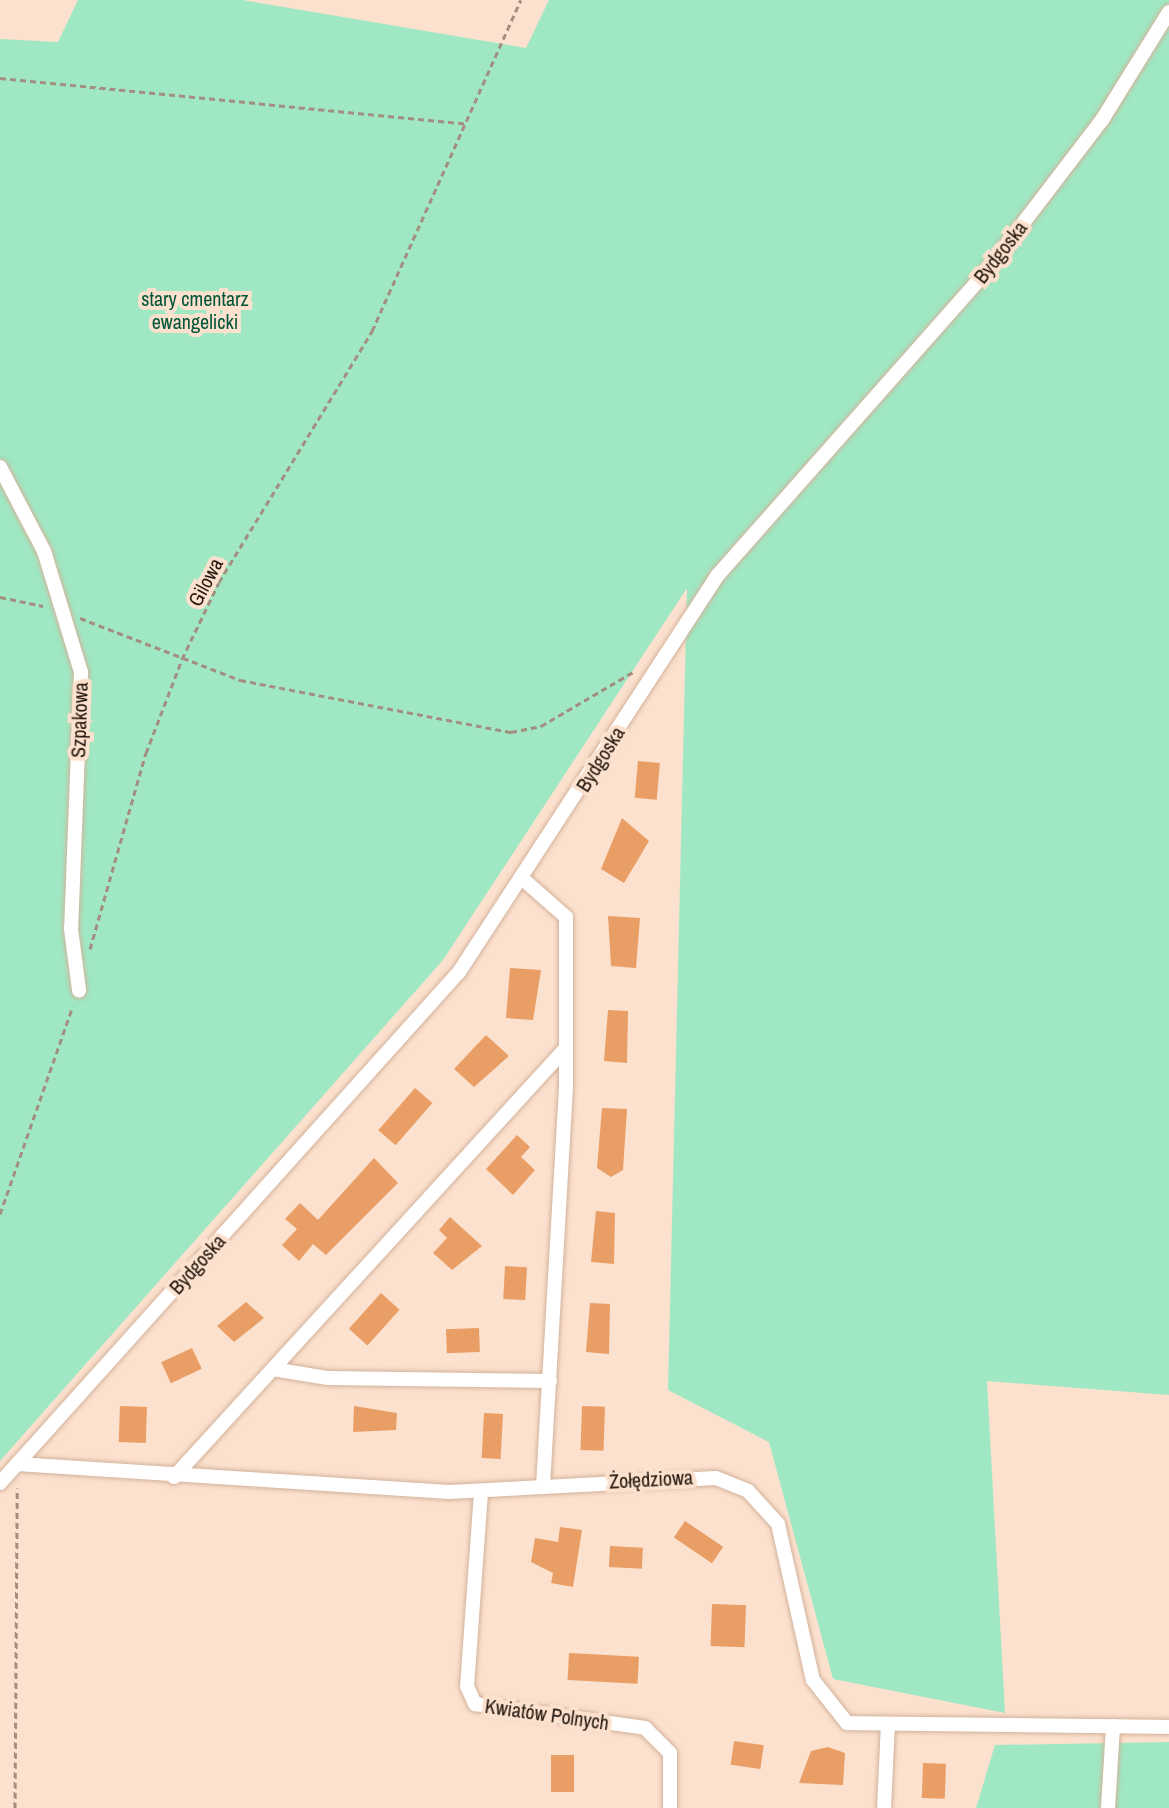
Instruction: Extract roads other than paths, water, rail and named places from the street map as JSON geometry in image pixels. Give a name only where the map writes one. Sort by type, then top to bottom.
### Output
[{"type":"street","name":"Bydgoska","points":[[0,1483],[459,972],[524,880],[656,669],[738,551],[985,273],[1102,120],[1169,12]]},
{"type":"street","name":"Szpakowa","points":[[0,467],[44,551],[64,611],[82,682],[71,929],[79,990]]},
{"type":"street","points":[[524,880],[566,917],[566,1048],[543,1487]]},
{"type":"street","points":[[174,1477],[566,1048]]},
{"type":"street","points":[[273,1369],[328,1378],[550,1381]]},
{"type":"street","name":"Żołędziowa","points":[[17,1464],[174,1477],[481,1492],[697,1475],[748,1491],[784,1540],[813,1680],[827,1707],[847,1723],[1169,1727]]},
{"type":"street","name":"Kwiatów Polnych","points":[[481,1492],[467,1686],[475,1704],[645,1728],[670,1753],[670,1808]]},
{"type":"street","points":[[884,1808],[888,1724]]},
{"type":"street","points":[[1108,1808],[1113,1726]]},
{"type":"park label","name":"stary cmentarz ewangelicki","points":[[195,310]]}]
